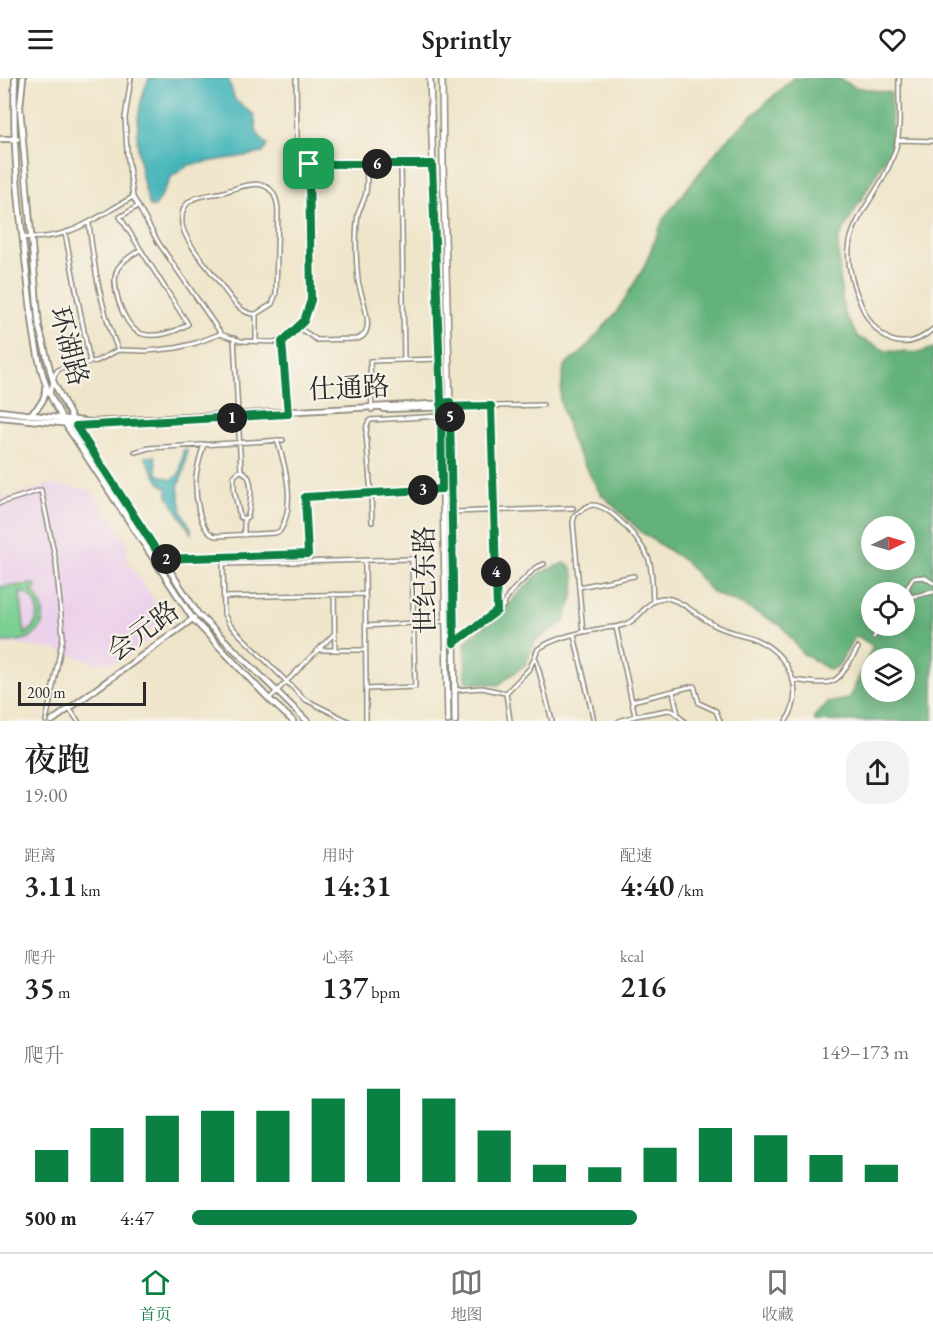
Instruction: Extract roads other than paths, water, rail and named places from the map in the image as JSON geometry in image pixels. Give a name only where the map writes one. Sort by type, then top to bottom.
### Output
[{"type":"main road","name":"环湖路","points":[[15,78],[14,140],[22,237],[33,324],[44,379],[50,395],[65,422],[193,619],[293,721]]},
{"type":"main road","name":"环湖路","points":[[23,78],[20,107],[39,327],[53,381],[75,423],[198,615],[307,721]]},
{"type":"main road","name":"世纪东路","points":[[430,78],[441,405],[447,721]]},
{"type":"main road","name":"世纪东路","points":[[442,78],[442,164],[453,512],[455,721]]},
{"type":"main road","points":[[0,140],[23,138]]},
{"type":"main road","points":[[432,164],[442,164]]},
{"type":"main road","points":[[29,415],[43,401],[46,394],[44,379]]},
{"type":"main road","name":"仕通路","points":[[0,417],[75,423],[450,405]]},
{"type":"main road","name":"仕通路","points":[[0,411],[65,422]]},
{"type":"main road","name":"会元路","points":[[52,721],[198,615]]},
{"type":"street","points":[[131,78],[125,117],[133,197],[158,242],[222,335]]},
{"type":"street","points":[[50,395],[55,374],[63,367],[97,361],[118,350],[147,351],[176,348],[195,344],[216,334],[256,341],[282,342],[304,321],[311,300],[309,164],[297,141],[296,78]]},
{"type":"street","points":[[899,78],[897,140],[886,174],[852,231],[849,253],[852,284],[868,319],[888,338],[897,342],[910,342],[921,338],[933,329]]},
{"type":"street","points":[[897,140],[933,141]]},
{"type":"street","points":[[309,164],[432,164]]},
{"type":"street","points":[[298,328],[317,340],[357,339],[366,333],[368,324],[359,288],[357,255],[358,216],[367,189],[366,164]]},
{"type":"street","points":[[400,164],[404,360]]},
{"type":"street","points":[[252,183],[267,188],[275,196],[278,209],[276,294],[272,304],[256,314],[245,312],[231,299],[188,239],[182,223],[183,215],[185,208],[194,198],[252,183]]},
{"type":"street","points":[[22,237],[31,238],[65,233],[89,224],[133,197]]},
{"type":"street","points":[[138,206],[120,217],[188,324],[181,329],[156,334],[141,333],[130,325],[124,315],[114,282],[115,274],[122,263],[140,250]]},
{"type":"street","points":[[89,224],[97,289],[118,350]]},
{"type":"street","points":[[65,233],[90,362]]},
{"type":"street","points":[[256,314],[256,341]]},
{"type":"street","points":[[234,338],[241,471]]},
{"type":"street","points":[[282,342],[288,413]]},
{"type":"street","points":[[372,408],[370,361],[439,359]]},
{"type":"street","points":[[450,405],[543,405]]},
{"type":"street","points":[[491,406],[497,611]]},
{"type":"street","points":[[372,522],[366,434],[370,420],[441,416]]},
{"type":"street","points":[[204,444],[196,485],[200,515],[205,529],[212,536],[244,535],[278,533],[284,524],[287,507],[287,480],[277,440]]},
{"type":"street","points":[[135,452],[149,448],[283,440]]},
{"type":"street","points":[[241,471],[234,476],[234,490],[240,517],[244,519]]},
{"type":"street","points":[[241,471],[245,471],[248,475],[250,489],[248,516],[244,519],[244,535]]},
{"type":"street","points":[[162,559],[308,554],[305,497],[442,489]]},
{"type":"street","points":[[0,503],[41,490],[56,562],[63,637],[46,721]]},
{"type":"street","points":[[583,633],[573,519],[575,514],[582,509],[594,505],[621,522],[629,530],[647,554],[651,568],[652,602]]},
{"type":"street","points":[[453,512],[573,508]]},
{"type":"street","points":[[365,560],[366,721]]},
{"type":"street","points":[[348,721],[304,699],[229,624],[224,614],[224,564],[412,560],[415,687],[366,689]]},
{"type":"street","points":[[454,643],[503,606],[510,592],[535,568],[544,564]]},
{"type":"street","points":[[579,587],[634,576]]},
{"type":"street","points":[[911,582],[913,578],[924,577],[933,583]]},
{"type":"street","points":[[915,596],[933,592]]},
{"type":"street","points":[[334,594],[335,650]]},
{"type":"street","points":[[224,597],[365,594]]},
{"type":"street","points":[[506,693],[526,672],[542,647],[574,635],[616,627],[634,620],[652,602],[659,599],[671,599],[722,629],[760,642],[779,655],[794,680],[795,700],[789,720]]},
{"type":"street","points":[[366,626],[446,621]]},
{"type":"street","points":[[616,627],[635,716]]},
{"type":"street","points":[[269,699],[334,634]]},
{"type":"street","points":[[574,635],[594,721]]},
{"type":"street","points":[[794,680],[823,684],[835,682],[858,648]]},
{"type":"street","points":[[318,650],[365,650]]},
{"type":"street","points":[[536,657],[552,721]]},
{"type":"street","points":[[632,701],[694,686],[699,702],[716,711],[720,721]]},
{"type":"street","points":[[454,691],[462,688],[482,688],[506,693]]},
{"type":"street","points":[[674,691],[678,715]]},
{"type":"street","points":[[506,693],[510,721]]},
{"type":"street","points":[[69,708],[78,721]]},
{"type":"street","points":[[619,721],[668,710],[684,721]]},
{"type":"water","points":[[149,78],[228,78],[235,100],[254,115],[257,133],[267,145],[263,153],[189,165],[172,176],[155,207],[150,207],[139,159],[138,142],[139,110]]},
{"type":"water","points":[[183,450],[187,450],[184,471],[178,486],[182,512],[191,528],[191,533],[168,496],[167,489],[159,482],[145,457],[155,456],[157,474],[172,480],[180,473]]}]
